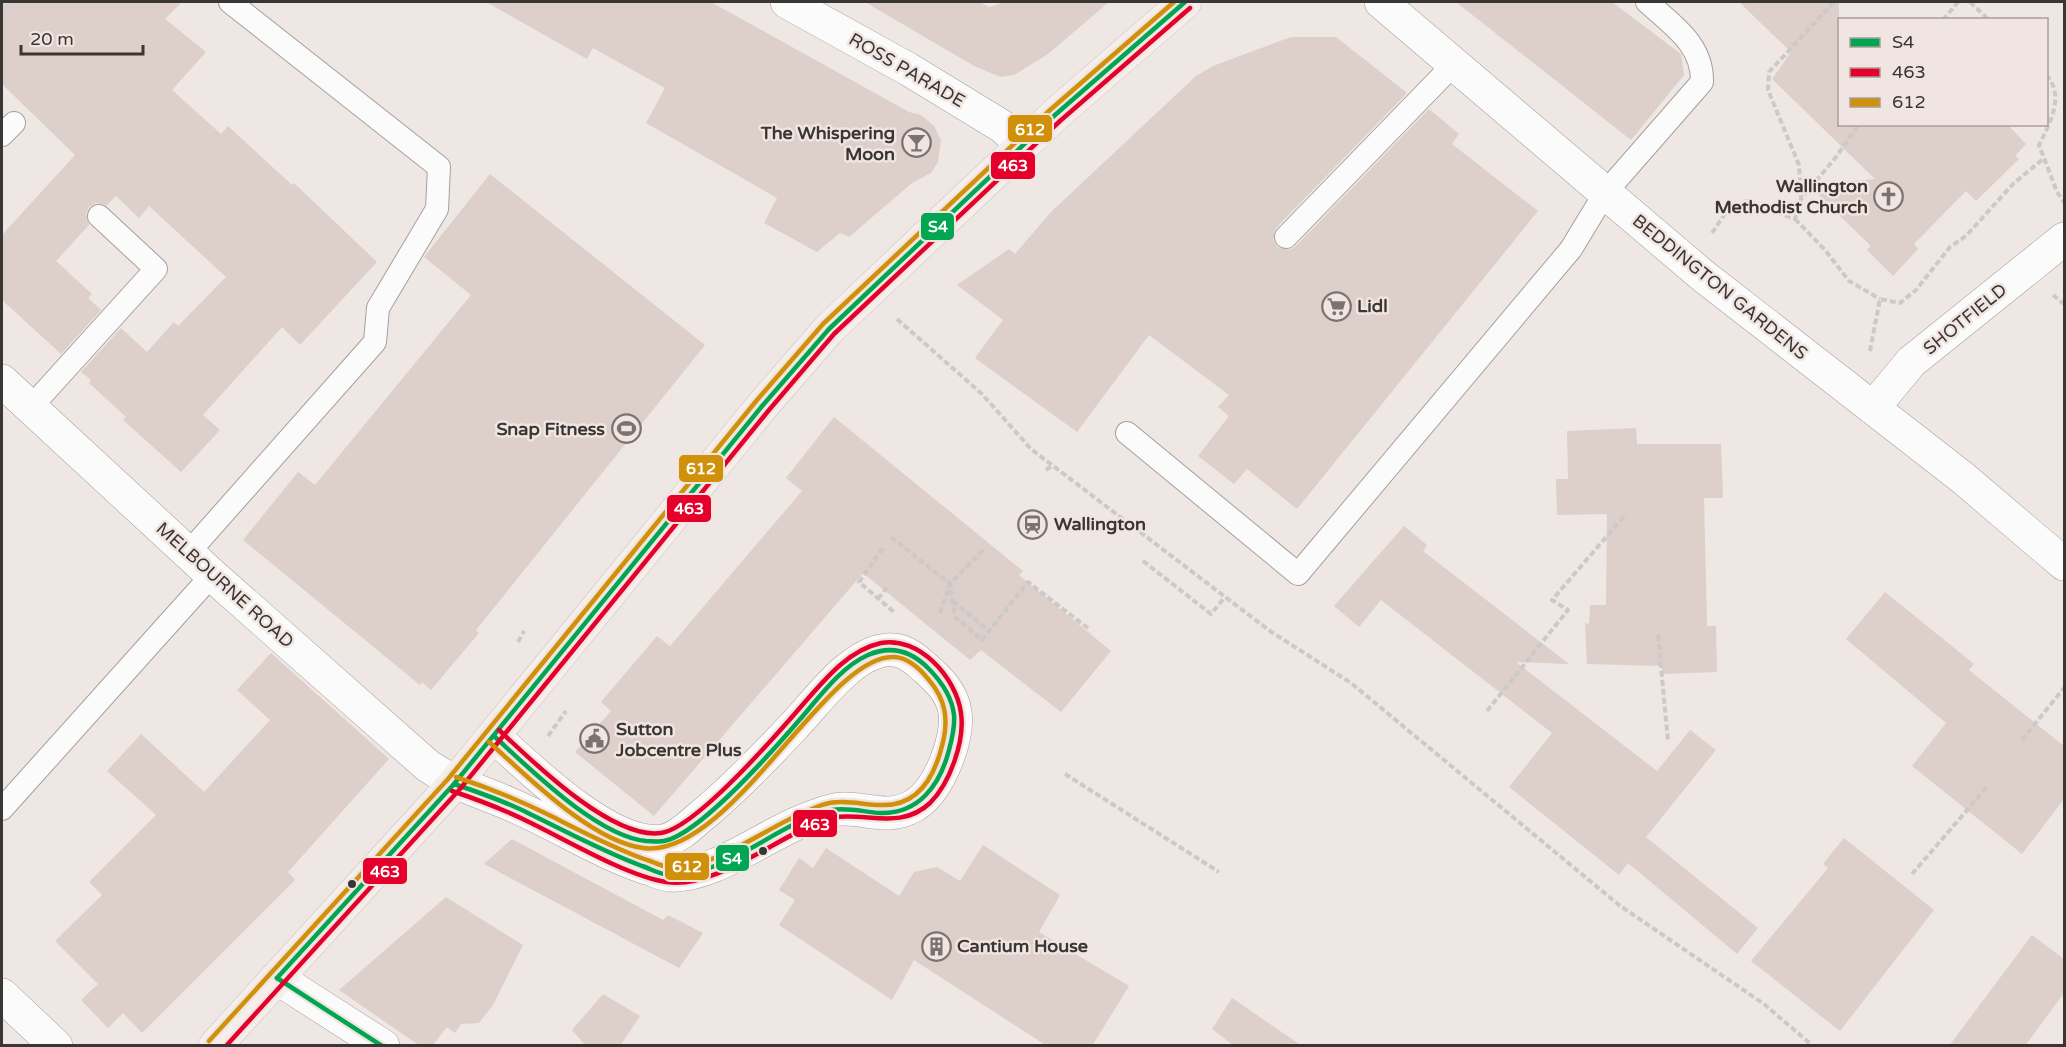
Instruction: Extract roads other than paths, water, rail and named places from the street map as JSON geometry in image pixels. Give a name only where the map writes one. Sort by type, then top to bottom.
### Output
[{"type":"main road","points":[[215,1046],[454,783],[763,405],[829,329],[1023,145],[1185,2]]},
{"type":"street","name":"ROSS PARADE","points":[[787,2],[908,69],[1003,127],[1023,145]]},
{"type":"street","name":"BEDDINGTON GARDENS","points":[[1391,10],[1702,275],[1963,478],[2064,564]]},
{"type":"street","name":"SHOTFIELD","points":[[1873,408],[1911,362],[2064,239]]},
{"type":"street","name":"MELBOURNE ROAD","points":[[2,381],[403,747],[454,783],[512,805],[619,858],[669,875],[694,872],[732,856],[808,818],[841,808],[878,815],[915,805],[929,792],[941,774],[948,757],[956,714],[950,694],[909,654],[902,650],[886,650],[866,656],[829,687],[793,727],[711,808],[685,830],[665,841],[642,840],[588,815],[537,776],[494,735]]},
{"type":"street","points":[[277,978],[383,1046]]},
{"type":"street","points":[[2,995],[56,1046]]},
{"type":"lane","points":[[189,552],[375,342],[378,308],[437,209],[439,166],[230,2]]},
{"type":"lane","points":[[1126,433],[1298,574],[1570,249],[1605,192],[1702,82],[1702,65],[1692,44],[1647,2]]},
{"type":"lane","points":[[1286,237],[1454,64]]},
{"type":"lane","points":[[31,407],[156,269],[99,216]]},
{"type":"lane","points":[[2,809],[212,575]]},
{"type":"place","name":"The Whispering Moon","points":[[916,143]]},
{"type":"place","name":"Wallington Methodist Church","points":[[1889,196]]},
{"type":"place","name":"Lidl","points":[[1336,306]]},
{"type":"place","name":"Snap Fitness","points":[[626,429]]},
{"type":"place","name":"Wallington","points":[[1033,524]]},
{"type":"place","name":"Sutton Jobcentre Plus","points":[[595,739]]},
{"type":"place","name":"Cantium House","points":[[936,946]]}]
